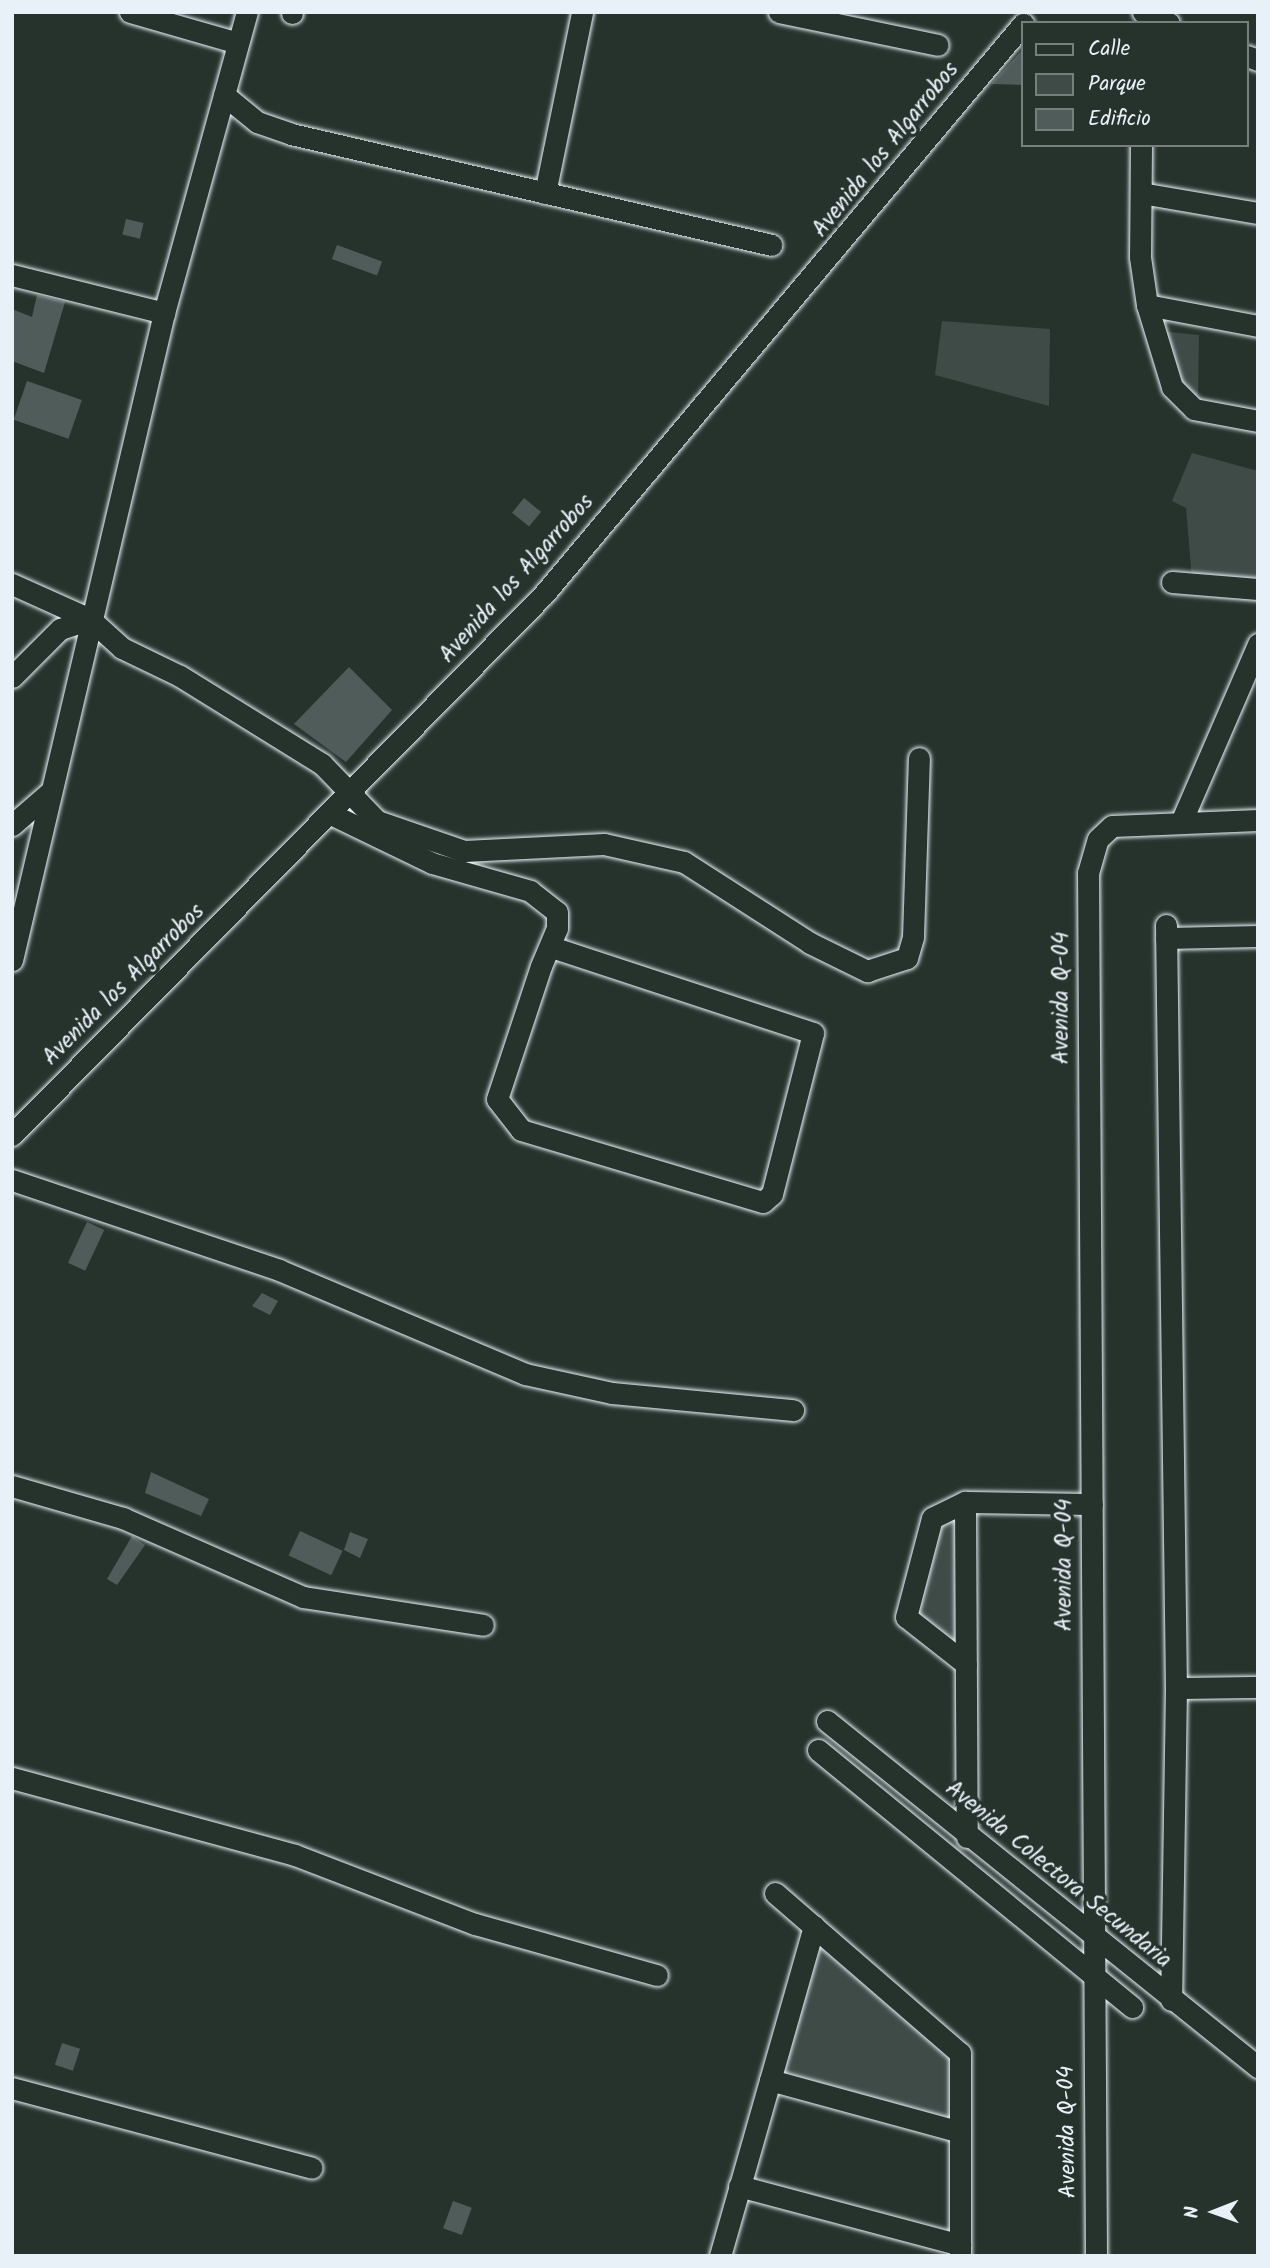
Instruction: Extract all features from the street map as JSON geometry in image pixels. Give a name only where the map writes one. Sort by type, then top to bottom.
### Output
[{"type":"street","points":[[130,12],[238,43]]},
{"type":"street","points":[[12,960],[49,793],[164,313],[247,12]]},
{"type":"street","points":[[545,193],[582,12]]},
{"type":"street","points":[[779,12],[938,45]]},
{"type":"street","points":[[1143,12],[1163,21]]},
{"type":"street","name":"Avenida los Algarrobos","points":[[12,1135],[331,814],[544,594],[1021,28]]},
{"type":"street","points":[[224,95],[257,122],[291,134],[771,245]]},
{"type":"street","points":[[1141,147],[1147,305],[1172,387],[1194,409],[1257,420]]},
{"type":"street","points":[[1141,193],[1258,213]]},
{"type":"street","points":[[12,275],[164,313]]},
{"type":"street","points":[[1147,305],[1258,326]]},
{"type":"street","points":[[1172,582],[1258,589]]},
{"type":"street","points":[[12,584],[90,619],[122,648],[180,676],[322,764],[377,821],[464,851],[604,844],[684,862],[810,943],[867,971],[907,958],[913,937],[919,758]]},
{"type":"street","points":[[12,677],[60,629],[90,619]]},
{"type":"street","points":[[1182,820],[1258,644]]},
{"type":"street","points":[[12,825],[49,793]]},
{"type":"street","points":[[331,814],[432,863],[548,900],[557,912],[551,947],[497,1100],[503,1112],[521,1130],[763,1202],[772,1194],[813,1033],[551,947]]},
{"type":"street","name":"Avenida Q-04","points":[[1096,2256],[1092,1939],[1088,873],[1098,839],[1112,826],[1182,820],[1258,820]]},
{"type":"street","points":[[1171,2000],[1176,1688],[1166,932],[1258,936]]},
{"type":"street","points":[[12,1180],[279,1270],[525,1374],[612,1393],[793,1410]]},
{"type":"street","points":[[12,1486],[122,1518],[303,1597],[483,1625]]},
{"type":"street","points":[[966,1664],[917,1631],[905,1607],[932,1518],[965,1502],[1092,1504]]},
{"type":"street","points":[[965,1502],[967,1837]]},
{"type":"street","points":[[1176,1688],[1258,1687]]},
{"type":"street","name":"Avenida Colectora Secundaria","points":[[827,1721],[1092,1939],[1258,2067]]},
{"type":"street","points":[[818,1750],[1132,2007]]},
{"type":"street","points":[[12,1778],[295,1855],[475,1924],[657,1975]]},
{"type":"street","points":[[739,2186],[960,2250],[960,2132],[956,2046],[775,1893]]},
{"type":"street","points":[[720,2256],[814,1926]]},
{"type":"street","points":[[770,2080],[960,2132]]},
{"type":"street","points":[[12,2088],[312,2168]]},
{"type":"green space","points":[[942,321],[1050,329],[1049,406],[935,375]]},
{"type":"green space","points":[[1160,331],[1199,335],[1198,395],[1190,400]]},
{"type":"green space","points":[[1192,453],[1258,471],[1258,580],[1192,580],[1186,508],[1172,501]]},
{"type":"green space","points":[[951,1518],[958,1524],[962,1634],[953,1639],[913,1615],[936,1523]]},
{"type":"green space","points":[[827,1948],[950,2048],[952,2116],[942,2121],[780,2071],[816,1951]]},
{"type":"building","points":[[1021,51],[1021,85],[991,84]]},
{"type":"building","points":[[126,219],[144,223],[140,239],[122,235]]},
{"type":"building","points":[[337,245],[382,261],[377,276],[332,259]]},
{"type":"building","points":[[37,295],[65,302],[44,373],[12,361],[12,309],[32,317]]},
{"type":"building","points":[[27,381],[82,400],[68,439],[14,420]]},
{"type":"building","points":[[524,498],[541,512],[529,527],[512,513]]},
{"type":"building","points":[[349,667],[392,710],[346,762],[294,724]]},
{"type":"building","points":[[87,1222],[104,1230],[85,1271],[68,1263]]},
{"type":"building","points":[[262,1293],[278,1301],[270,1315],[252,1306]]},
{"type":"building","points":[[151,1472],[209,1499],[201,1516],[145,1493]]},
{"type":"building","points":[[300,1531],[343,1551],[331,1575],[289,1555]]},
{"type":"building","points":[[350,1532],[368,1539],[360,1558],[344,1550]]},
{"type":"building","points":[[132,1536],[145,1545],[117,1585],[107,1579]]},
{"type":"building","points":[[62,2043],[80,2049],[73,2071],[55,2065]]},
{"type":"building","points":[[453,2201],[472,2208],[462,2235],[443,2228]]}]
